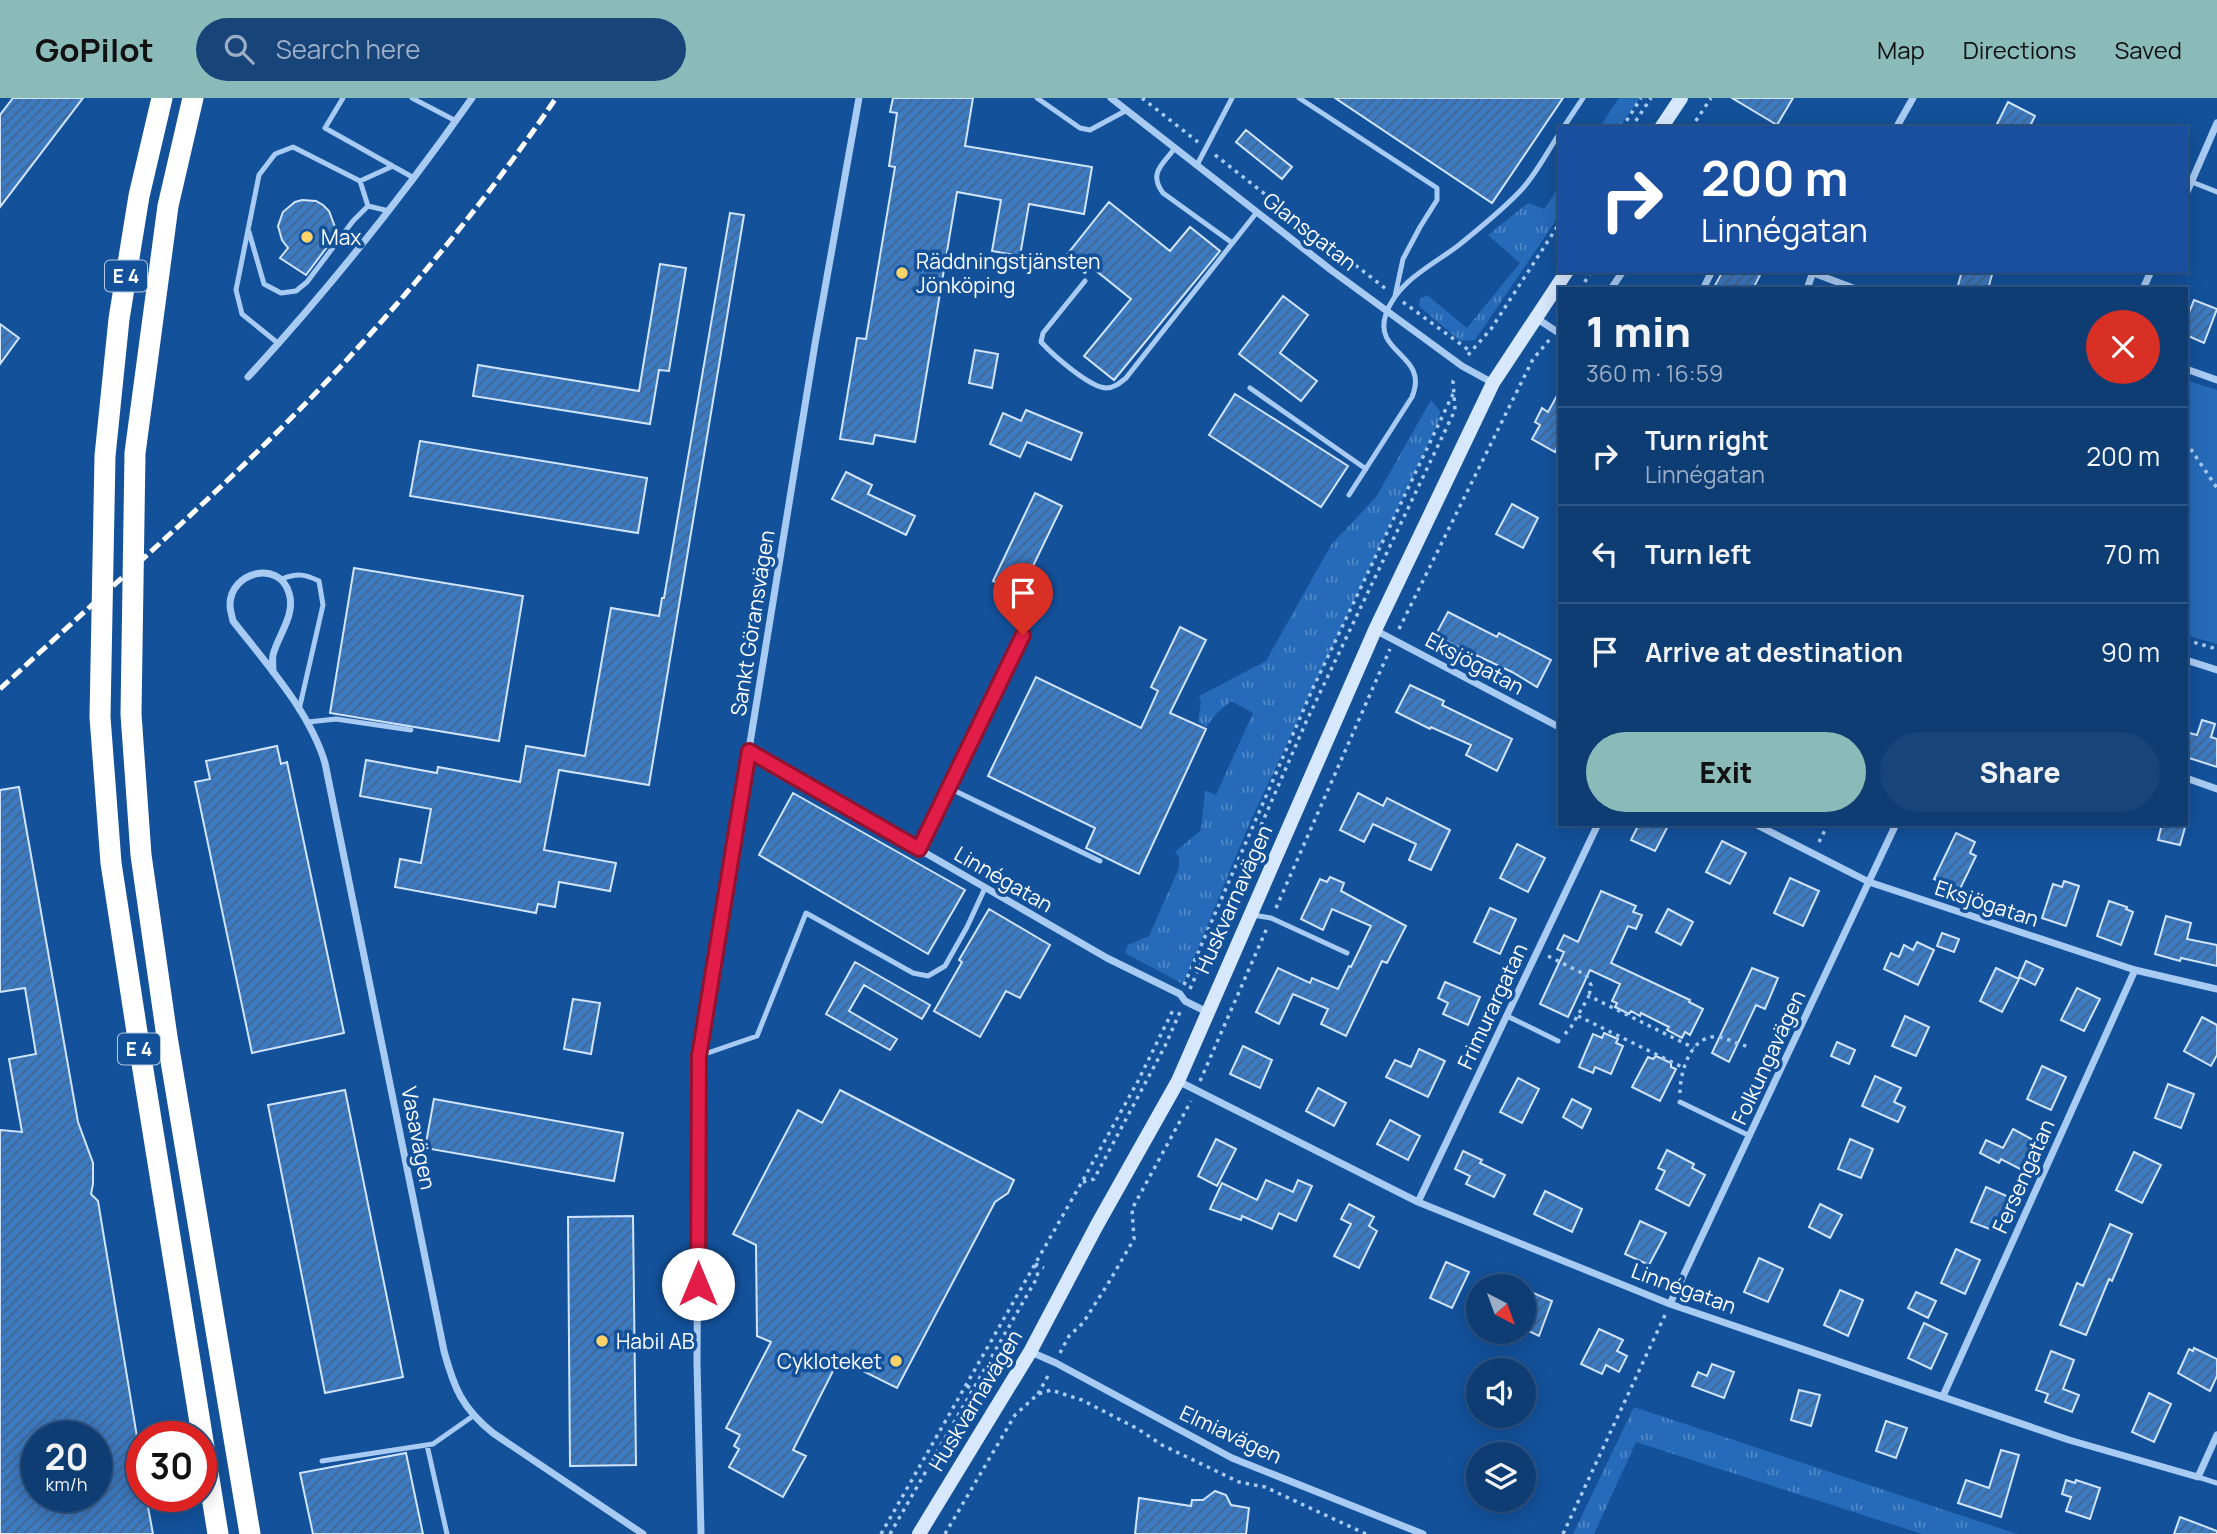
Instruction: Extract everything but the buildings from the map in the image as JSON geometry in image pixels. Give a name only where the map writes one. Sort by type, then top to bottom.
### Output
[{"type":"highway","name":"E 4","points":[[162,98],[139,196],[123,292],[105,456],[100,717],[111,863],[218,1534]]},
{"type":"highway","name":"E 4","points":[[193,98],[168,206],[135,453],[131,714],[141,855],[166,1037],[250,1534]]},
{"type":"street","points":[[248,377],[321,296],[414,178],[472,98]]},
{"type":"street","name":"Sankt Göransvägen","points":[[701,1534],[697,1362],[699,1056],[815,344],[859,98]]},
{"type":"street","name":"Glansgatan","points":[[1111,98],[1387,311],[1462,366],[1493,383]]},
{"type":"street","points":[[1662,126],[1681,98]]},
{"type":"street","points":[[1897,126],[1913,98]]},
{"type":"street","points":[[2188,190],[2217,123]]},
{"type":"street","name":"Huskvarnavägen","points":[[919,1534],[1030,1352],[1178,1081],[1375,630],[1493,383],[1566,273]]},
{"type":"street","points":[[1814,273],[1851,287]]},
{"type":"street","points":[[1535,318],[1558,332]]},
{"type":"street","points":[[2188,370],[2217,380]]},
{"type":"street","name":"Vasavägen","points":[[282,579],[268,572],[246,576],[234,589],[230,604],[233,621],[308,722],[325,763],[443,1351],[452,1381],[460,1400],[492,1433],[640,1533]]},
{"type":"street","points":[[273,672],[273,655],[290,613],[290,594],[282,579]]},
{"type":"street","name":"Eksjögatan","points":[[1375,630],[1558,726]]},
{"type":"street","points":[[2188,661],[2217,670]]},
{"type":"street","name":"Linnégatan","points":[[749,751],[1107,958],[1180,993]]},
{"type":"street","points":[[2188,780],[2217,789]]},
{"type":"street","name":"Frimurargatan","points":[[1418,1202],[1597,826]]},
{"type":"street","name":"Eksjögatan","points":[[1759,826],[1869,882],[2136,970],[2217,989]]},
{"type":"street","name":"Folkungavägen","points":[[1670,1304],[1895,826]]},
{"type":"street","name":"Fersengatan","points":[[1943,1396],[2136,970]]},
{"type":"street","points":[[1180,993],[1185,1001],[1207,1012]]},
{"type":"street","name":"Linnégatan","points":[[1178,1081],[1418,1202],[1670,1304],[2069,1440],[2199,1477]]},
{"type":"street","name":"Elmiavägen","points":[[1030,1352],[1056,1363],[1232,1458],[1423,1534]]},
{"type":"street","points":[[2199,1477],[2217,1435]]},
{"type":"lane","points":[[343,98],[325,128],[414,178]]},
{"type":"lane","points":[[412,98],[456,121]]},
{"type":"lane","points":[[1037,98],[1080,128],[1090,130],[1127,110]]},
{"type":"lane","points":[[1197,165],[1232,98]]},
{"type":"lane","points":[[1298,98],[1437,188],[1437,200],[1403,259],[1395,296],[1387,311],[1382,331],[1386,340],[1412,366],[1417,386],[1349,495]]},
{"type":"lane","points":[[1564,126],[1583,98]]},
{"type":"lane","points":[[1395,296],[1424,267],[1457,246],[1524,187],[1558,136]]},
{"type":"lane","points":[[279,344],[242,314],[236,290],[259,175],[275,154],[293,147],[360,181],[368,206]]},
{"type":"lane","points":[[1175,148],[1158,171],[1155,179],[1157,185],[1163,193],[1231,242]]},
{"type":"lane","points":[[360,181],[393,166]]},
{"type":"lane","points":[[2192,181],[2217,192]]},
{"type":"lane","points":[[368,206],[388,211]]},
{"type":"lane","points":[[248,229],[264,284],[281,293],[296,291],[368,206]]},
{"type":"lane","points":[[1085,281],[1043,333],[1041,342],[1092,384],[1105,388],[1114,387],[1126,378],[1257,212]]},
{"type":"lane","points":[[1250,388],[1366,469]]},
{"type":"lane","points":[[282,579],[294,574],[307,575],[319,581],[323,605],[299,710]]},
{"type":"lane","points":[[919,849],[1023,635]]},
{"type":"lane","points":[[308,722],[336,719],[411,730]]},
{"type":"lane","points":[[949,788],[1100,862]]},
{"type":"lane","points":[[699,1056],[757,1036],[806,913],[913,973],[928,976],[945,966],[985,888]]},
{"type":"lane","points":[[1250,914],[1271,918],[1347,954]]},
{"type":"lane","points":[[1507,1016],[1558,1041]]},
{"type":"lane","points":[[1680,1102],[1750,1136]]},
{"type":"lane","points":[[322,1461],[427,1445],[445,1438],[473,1416]]},
{"type":"lane","points":[[427,1445],[447,1534]]},
{"type":"lane","points":[[2199,1477],[2217,1483]]},
{"type":"path","points":[[1142,98],[1395,296],[1470,351]]},
{"type":"path","points":[[1623,126],[1641,98]]},
{"type":"path","points":[[1633,126],[1651,98]]},
{"type":"path","points":[[1692,126],[1711,98]]},
{"type":"path","points":[[1083,1180],[1094,1179],[1165,1046],[1307,722],[1455,410],[1453,381],[1470,351],[1491,329],[1558,226]]},
{"type":"path","points":[[945,1534],[1015,1415],[1038,1394],[1069,1336],[1083,1323],[1134,1239],[1132,1209],[1197,1090],[1394,640],[1533,359],[1558,332]]},
{"type":"path","points":[[881,1534],[1138,1081],[1180,993],[1313,688],[1453,394]]},
{"type":"path","points":[[2188,445],[2217,488]]},
{"type":"path","points":[[2188,641],[2217,649]]},
{"type":"path","points":[[1813,854],[1827,826]]},
{"type":"path","points":[[1537,951],[1586,975],[1591,985],[1589,996],[1572,1027],[1558,1041]]},
{"type":"path","points":[[1589,996],[1694,1048]]},
{"type":"path","points":[[1578,1016],[1685,1068]]},
{"type":"path","points":[[1680,1102],[1680,1080],[1694,1048],[1710,1038],[1721,1037],[1737,1045],[1751,1047]]},
{"type":"path","points":[[1083,1180],[1089,1188]]},
{"type":"path","points":[[1035,1264],[1044,1268]]},
{"type":"path","points":[[890,1534],[1038,1276],[1035,1264]]},
{"type":"path","points":[[1563,1534],[1670,1304]]},
{"type":"path","points":[[1038,1394],[1051,1390],[1082,1400],[1138,1429],[1162,1445],[1239,1482],[1265,1487],[1366,1534]]},
{"type":"green space","points":[[1619,98],[1640,98],[1620,126],[1600,126]]},
{"type":"green space","points":[[1558,188],[1558,217],[1475,340],[1460,341],[1419,306],[1421,298],[1427,295],[1467,328],[1520,263],[1488,235],[1528,203],[1544,209]]},
{"type":"green space","points":[[2188,381],[2217,390],[2217,644],[2188,636]]},
{"type":"green space","points":[[1431,400],[1440,411],[1439,421],[1251,820],[1183,984],[1125,953],[1128,945],[1149,936],[1179,868],[1179,857],[1175,852],[1201,830],[1205,791],[1216,795],[1253,713],[1231,701],[1206,727],[1198,722],[1201,702],[1199,696],[1266,661],[1331,545],[1376,497]]},
{"type":"green space","points":[[1634,1407],[2017,1534],[1922,1534],[1636,1442],[1594,1534],[1573,1534]]},
{"type":"railway","points":[[0,689],[208,499],[329,379],[448,243],[556,98]]},
{"type":"place","name":"Max","points":[[307,237]]},
{"type":"place","name":"Räddningstjänsten Jönköping","points":[[902,273]]},
{"type":"place","name":"Habil AB","points":[[602,1341]]},
{"type":"place","name":"Cykloteket","points":[[896,1361]]},
{"type":"route","points":[[698,1284],[699,1056],[749,751],[919,849],[1023,635]]}]
